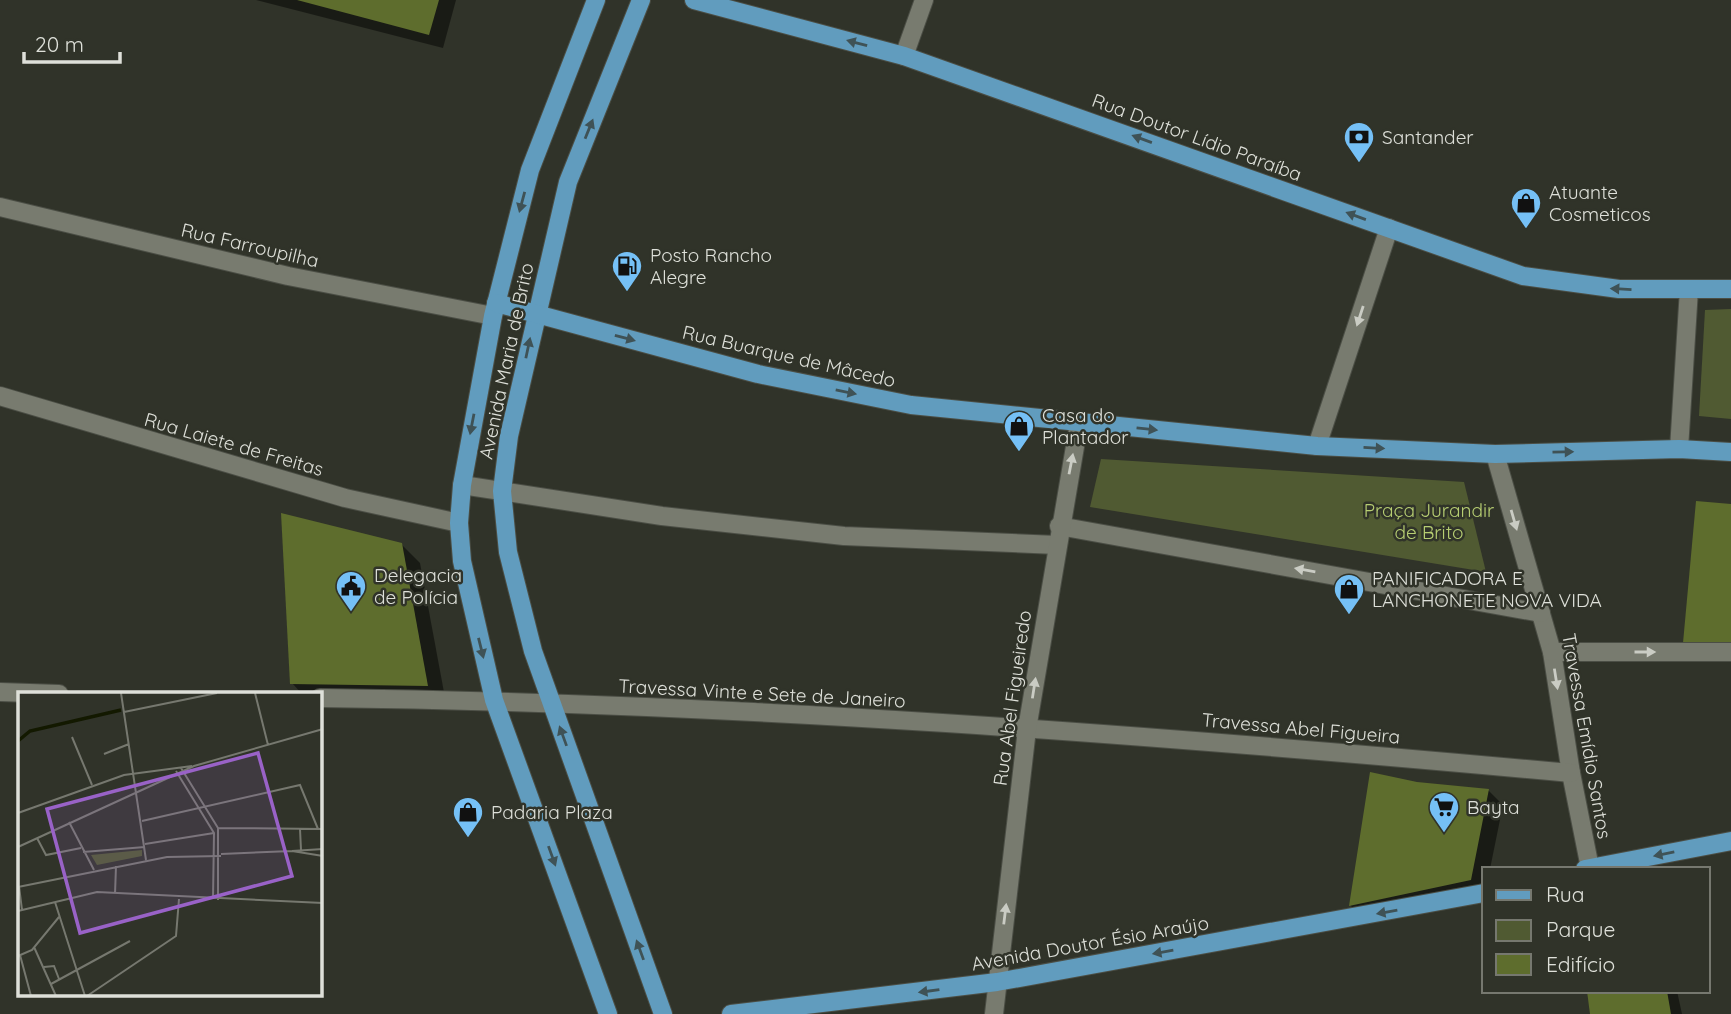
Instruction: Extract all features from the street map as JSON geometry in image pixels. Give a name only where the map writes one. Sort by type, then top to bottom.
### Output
[{"type":"main road","name":"Avenida Maria de Brito","points":[[596,0],[530,170],[494,310],[462,485],[459,523],[462,561],[494,700],[608,1014]]},
{"type":"main road","name":"Avenida Maria de Brito","points":[[641,0],[568,182],[509,436],[502,491],[508,552],[533,651],[663,1014]]},
{"type":"main road","name":"Rua Doutor Lídio Paraíba","points":[[694,0],[904,56],[1523,276],[1619,289],[1731,289]]},
{"type":"main road","name":"Rua Buarque de Mâcedo","points":[[494,310],[536,314],[758,374],[911,405],[1079,422]]},
{"type":"main road","points":[[1079,422],[1317,446],[1495,454],[1679,449],[1731,452]]},
{"type":"main road","points":[[1592,867],[1731,841]]},
{"type":"main road","name":"Avenida Doutor Ésio Araújo","points":[[731,1014],[997,982],[1482,893]]},
{"type":"street","points":[[904,56],[923,0]]},
{"type":"street","name":"Rua Farroupilha","points":[[0,207],[288,276],[494,310]]},
{"type":"street","points":[[1317,446],[1389,228]]},
{"type":"street","points":[[1679,449],[1689,289]]},
{"type":"street","name":"Rua Laiete de Freitas","points":[[0,396],[345,498],[459,523]]},
{"type":"street","name":"Rua Abel Figueiredo","points":[[994,1014],[1027,729],[1059,526],[1079,422]]},
{"type":"street","points":[[1059,526],[1541,612],[1495,454]]},
{"type":"street","points":[[462,485],[662,516],[831,534],[1057,545]]},
{"type":"street","name":"Travessa Emídio Santos","points":[[1541,612],[1552,652],[1587,867]]},
{"type":"street","points":[[1552,652],[1731,652]]},
{"type":"street","points":[[0,692],[18,693]]},
{"type":"street","name":"Travessa Vinte e Sete de Janeiro","points":[[322,698],[494,700],[1027,729]]},
{"type":"street","name":"Travessa Abel Figueira","points":[[1027,729],[1283,747],[1570,773]]},
{"type":"green space","points":[[1731,309],[1731,419],[1699,416],[1705,310]]},
{"type":"green space","name":"Praça Jurandir de Brito","points":[[1101,459],[1464,482],[1486,572],[1090,507]]},
{"type":"building","points":[[297,0],[439,0],[429,35]]},
{"type":"building","points":[[1696,501],[1731,504],[1731,645],[1683,643]]},
{"type":"building","name":"Delegacia de Polícia","points":[[281,513],[402,543],[428,686],[290,684]]},
{"type":"building","points":[[1370,772],[1417,782],[1489,789],[1471,880],[1349,906]]},
{"type":"building","points":[[1587,993],[1667,993],[1671,1014],[1590,1014]]},
{"type":"place","name":"Santander","points":[[1359,164]]},
{"type":"place","name":"Atuante Cosmeticos","points":[[1526,230]]},
{"type":"place","name":"Posto Rancho Alegre","points":[[627,293]]},
{"type":"place","name":"Casa do Plantador","points":[[1019,453]]},
{"type":"place","name":"Delegacia de Polícia","points":[[351,613]]},
{"type":"place","name":"PANIFICADORA E LANCHONETE NOVA VIDA","points":[[1349,616]]},
{"type":"place","name":"Bayta","points":[[1444,834]]},
{"type":"place","name":"Padaria Plaza","points":[[468,839]]}]
